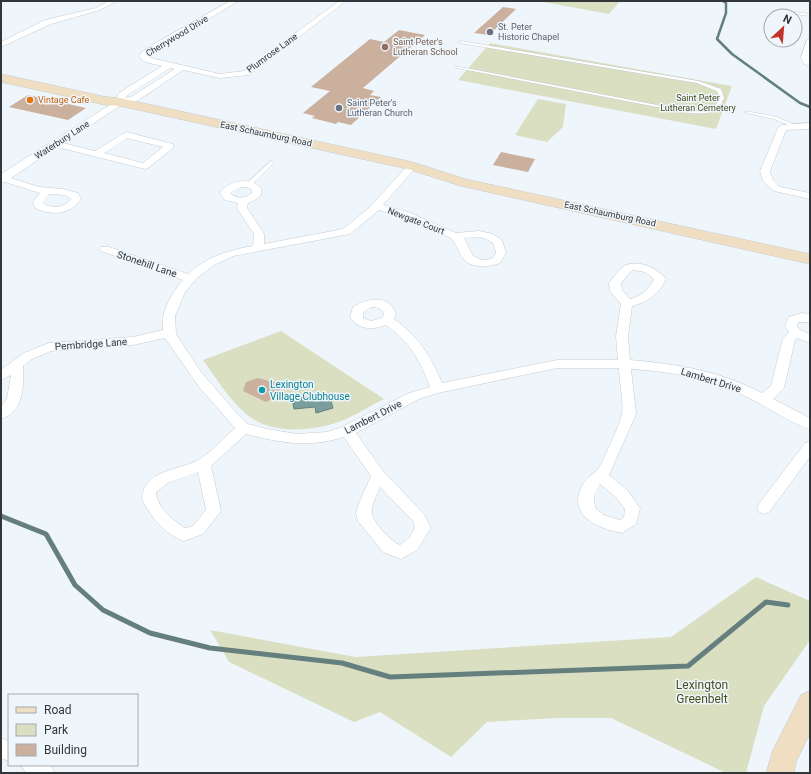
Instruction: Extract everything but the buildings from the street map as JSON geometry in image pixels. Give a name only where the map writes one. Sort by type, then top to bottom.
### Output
[{"type":"main road","name":"East Schaumburg Road","points":[[1,71],[112,95],[120,102]]},
{"type":"main road","name":"East Schaumburg Road","points":[[1,78],[106,101],[120,102],[412,166],[462,172],[810,246]]},
{"type":"main road","name":"East Schaumburg Road","points":[[412,166],[461,182],[810,259]]},
{"type":"main road","points":[[780,773],[783,760],[810,704]]},
{"type":"street","points":[[1,45],[48,22],[98,9],[114,1]]},
{"type":"street","name":"Cherrywood Drive","points":[[169,65],[143,56],[150,50],[234,1]]},
{"type":"street","name":"Plumrose Lane","points":[[169,65],[220,76],[246,73],[343,1]]},
{"type":"street","points":[[810,42],[805,57],[810,64]]},
{"type":"street","name":"Waterbury Lane","points":[[120,102],[122,95],[169,65]]},
{"type":"street","name":"Waterbury Lane","points":[[2,178],[120,102],[134,99],[181,68]]},
{"type":"street","points":[[810,126],[782,128],[765,171],[768,181],[777,189],[810,196]]},
{"type":"street","points":[[56,144],[145,166],[170,146],[126,135],[97,154]]},
{"type":"street","points":[[169,333],[169,318],[173,303],[181,289],[189,278],[215,259],[230,253],[258,246],[346,232],[356,225],[376,206],[412,166]]},
{"type":"street","points":[[2,178],[46,191]]},
{"type":"street","points":[[249,184],[256,188],[257,193],[252,198],[243,201],[233,200],[229,198],[226,193],[234,186],[249,184]]},
{"type":"street","points":[[243,201],[242,208],[259,234],[258,246]]},
{"type":"street","name":"Newgate Court","points":[[376,206],[404,214],[455,236]]},
{"type":"street","name":"Stonehill Lane","points":[[105,249],[189,278]]},
{"type":"street","points":[[602,477],[629,414],[622,336],[627,302]]},
{"type":"street","points":[[810,318],[802,317],[793,320],[791,326],[796,333],[810,339]]},
{"type":"street","points":[[387,320],[407,333],[420,348],[437,389]]},
{"type":"street","name":"Pembridge Lane","points":[[1,376],[36,351],[49,347],[133,341],[169,333]]},
{"type":"street","name":"Lambert Drive","points":[[169,333],[186,361],[217,401],[235,421],[244,428],[297,440],[327,437],[347,431],[414,396],[437,389],[557,364],[625,364],[673,368],[698,373],[728,383],[764,399],[810,424]]},
{"type":"street","points":[[764,399],[777,388],[789,338],[796,333]]},
{"type":"street","points":[[1,414],[10,406],[16,396],[18,364]]},
{"type":"street","points":[[204,464],[214,511],[198,530],[184,535],[173,530],[149,503],[148,491],[151,486],[158,481],[204,464],[244,428]]},
{"type":"street","points":[[347,431],[378,475],[419,518],[423,528],[411,548],[401,552],[388,547],[366,521],[364,514],[366,503],[378,475]]},
{"type":"street","points":[[764,508],[810,447]]},
{"type":"street","points":[[33,766],[45,773]]},
{"type":"lane","points":[[457,67],[694,112],[708,112],[718,106],[722,98],[719,90],[698,82],[460,42]]},
{"type":"lane","points":[[748,112],[775,118],[795,126]]},
{"type":"lane","points":[[249,184],[271,163]]},
{"type":"green space","points":[[538,1],[620,1],[609,14]]},
{"type":"green space","name":"Saint Peter Lutheran Cemetery","points":[[490,43],[732,86],[716,129],[458,80]]},
{"type":"green space","points":[[538,99],[566,104],[563,127],[547,142],[515,135]]},
{"type":"green space","points":[[281,331],[384,399],[346,419],[322,427],[294,430],[267,425],[255,420],[245,413],[233,401],[222,388],[203,360]]},
{"type":"green space","name":"Lexington Greenbelt","points":[[756,577],[810,601],[810,640],[764,706],[746,773],[726,773],[611,718],[559,718],[487,722],[451,757],[380,712],[354,722],[229,662],[210,630],[356,657],[671,637]]},
{"type":"shaded area","points":[[329,394],[333,408],[316,413],[315,407],[294,409],[292,399]]},
{"type":"waterway","points":[[723,1],[726,3],[726,13],[717,39],[732,54],[800,103],[810,107]]},
{"type":"waterway","points":[[1,516],[46,534],[75,585],[103,610],[150,633],[210,648],[342,663],[390,677],[688,666],[766,602],[788,605]]},
{"type":"place","name":"St. Peter Historic Chapel","points":[[490,32]]},
{"type":"place","name":"Saint Peter's Lutheran School","points":[[385,47]]},
{"type":"place","name":"Vintage Cafe","points":[[30,100]]},
{"type":"place","name":"Saint Peter's Lutheran Church","points":[[339,108]]},
{"type":"place","name":"Lexington Village Clubhouse","points":[[262,390]]}]
